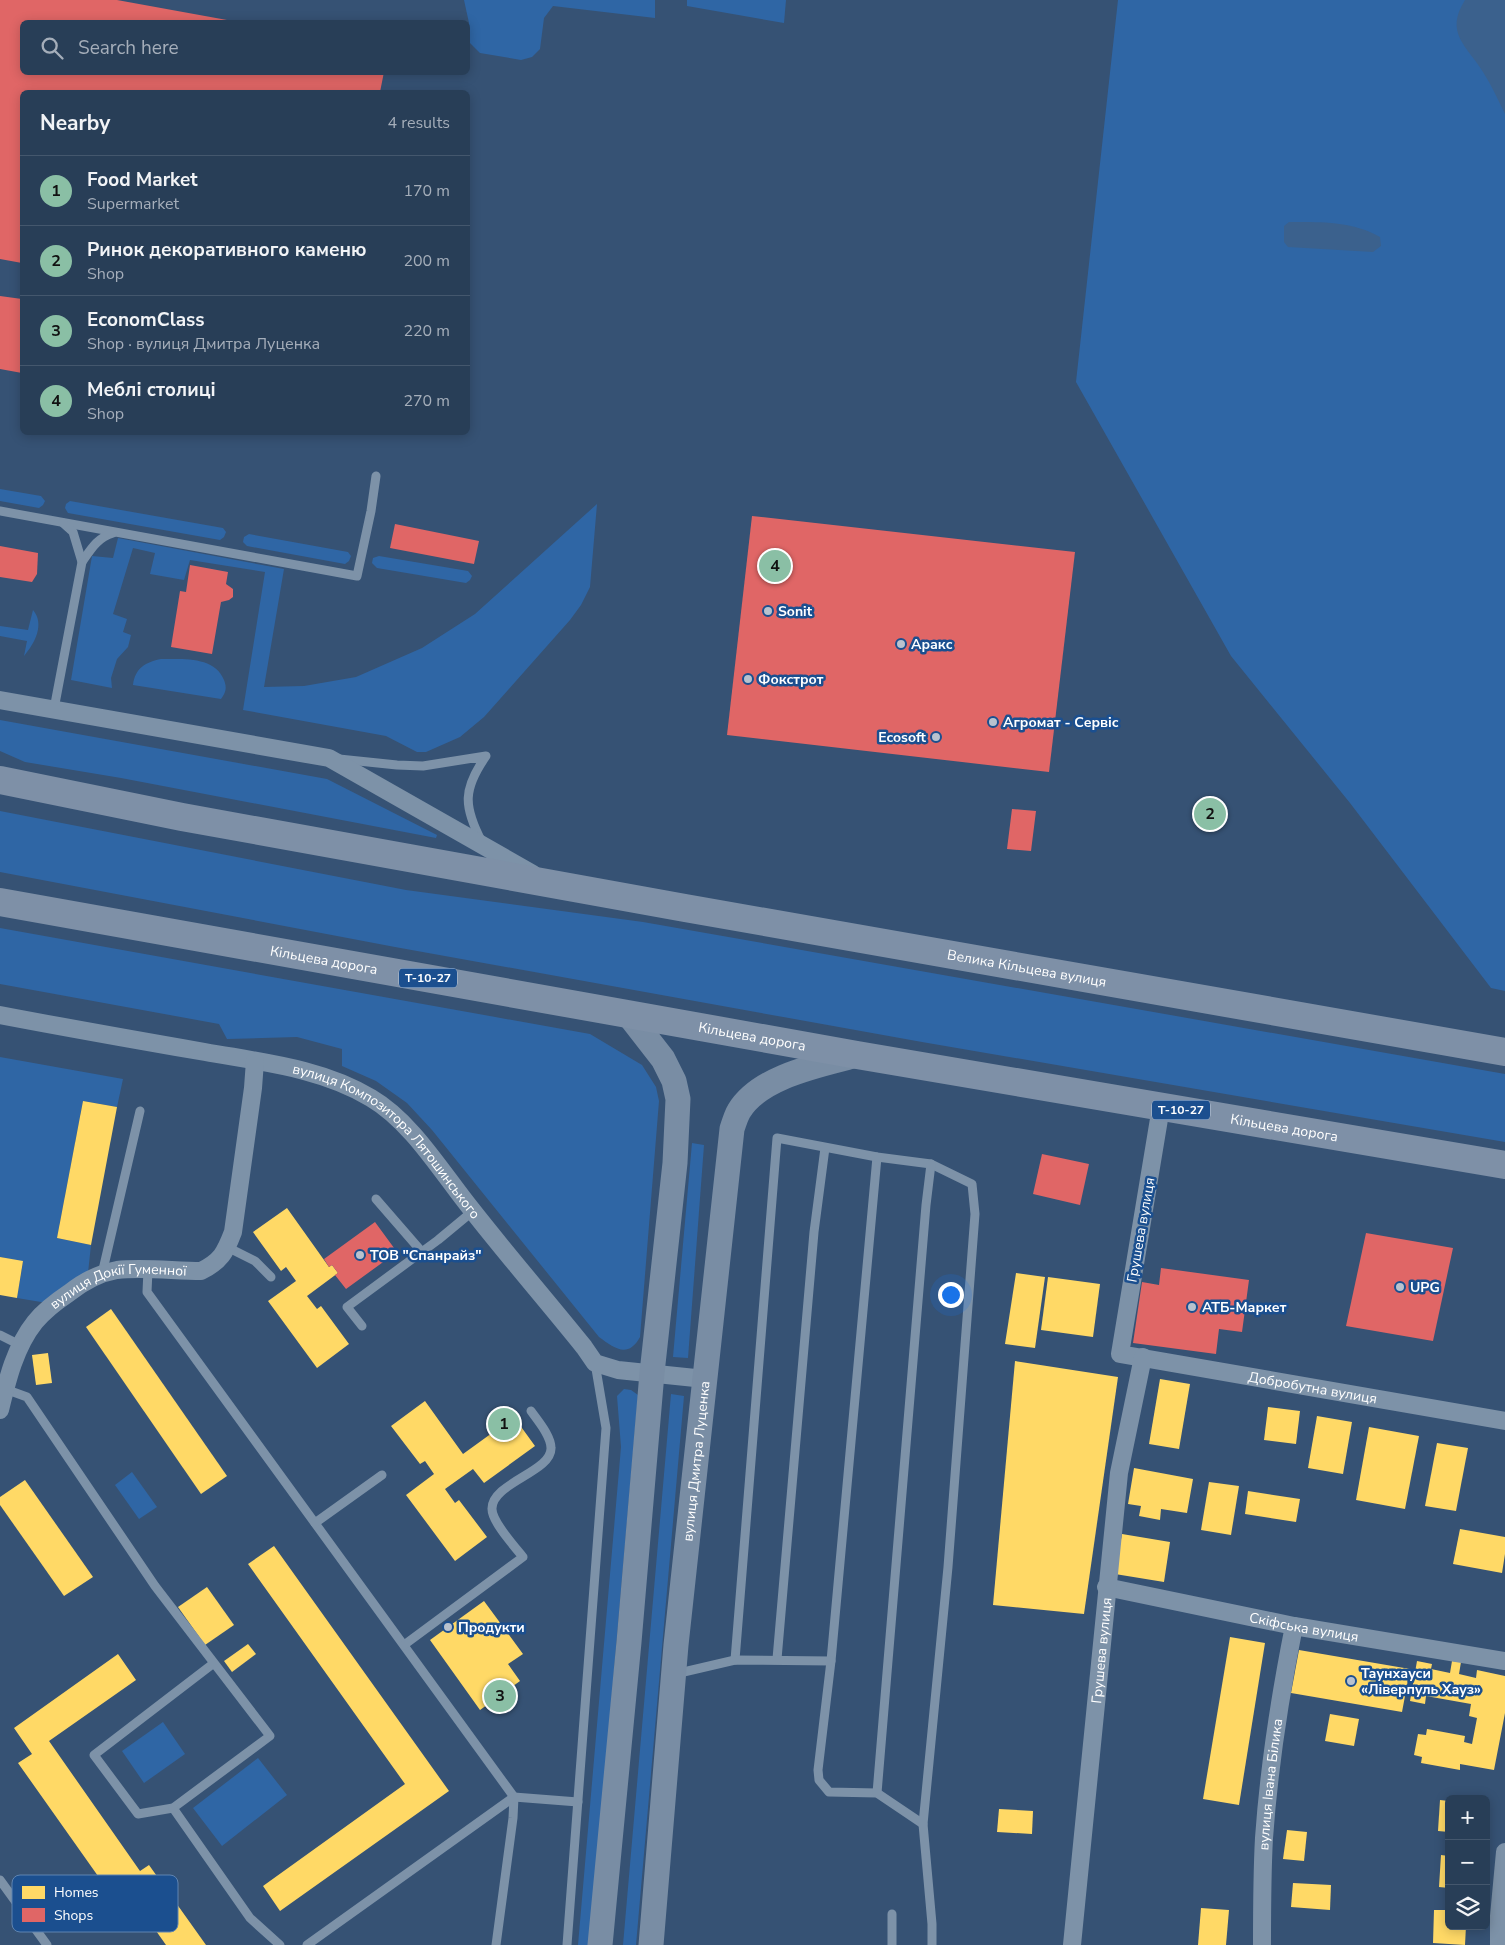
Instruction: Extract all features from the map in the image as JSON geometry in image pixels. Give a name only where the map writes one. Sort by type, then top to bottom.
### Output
[{"type":"highway","points":[[0,780],[182,817],[549,883]]},
{"type":"highway","name":"Велика Кільцева вулиця","points":[[549,883],[1505,1052]]},
{"type":"highway","name":"Кільцева дорога","points":[[0,902],[628,1014],[1505,1165]]},
{"type":"main road","points":[[600,1945],[652,1373],[675,1163],[678,1098],[674,1080],[663,1058],[628,1014]]},
{"type":"main road","name":"вулиця Дмитра Луценка","points":[[651,1945],[674,1674],[732,1129],[739,1111],[755,1093],[774,1082],[857,1054]]},
{"type":"street","points":[[0,700],[329,758],[549,883]]},
{"type":"street","name":"вулиця Композитора Лятошинського","points":[[0,1015],[255,1061],[320,1075],[348,1085],[372,1098],[395,1115],[413,1135],[595,1363]]},
{"type":"street","name":"вулиця Докії Гуменної","points":[[0,1410],[20,1345],[35,1322],[54,1304],[76,1288],[102,1274],[118,1270],[201,1271],[212,1266],[225,1254],[233,1232],[255,1061]]},
{"type":"street","name":"Грушева вулиця","points":[[1120,1354],[1161,1107]]},
{"type":"street","name":"Добробутна вулиця","points":[[1120,1354],[1505,1421]]},
{"type":"street","name":"Грушева вулиця","points":[[1072,1945],[1118,1472],[1142,1357]]},
{"type":"street","points":[[595,1363],[618,1370],[705,1379]]},
{"type":"street","name":"Скіфська вулиця","points":[[1106,1587],[1294,1626],[1505,1661]]},
{"type":"street","name":"вулиця Івана Білика","points":[[1262,1945],[1264,1838],[1272,1757],[1294,1626]]},
{"type":"street","points":[[1499,1945],[1499,1916],[1505,1852]]},
{"type":"lane","points":[[0,511],[357,576],[371,511],[376,476]]},
{"type":"lane","points":[[63,523],[73,532],[82,562]]},
{"type":"lane","points":[[54,709],[82,562],[94,544],[103,536],[116,532]]},
{"type":"lane","points":[[329,758],[397,766],[423,766],[486,756],[473,774],[468,802],[474,827],[484,847]]},
{"type":"lane","points":[[102,1274],[140,1111]]},
{"type":"lane","points":[[734,1660],[778,1138],[877,1157],[931,1164],[972,1184],[975,1214],[948,1567],[923,1824],[932,1924],[932,1945]]},
{"type":"lane","points":[[777,1659],[814,1232],[825,1148]]},
{"type":"lane","points":[[877,1157],[831,1661],[818,1770],[819,1780],[828,1792],[877,1793],[923,1824]]},
{"type":"lane","points":[[877,1793],[925,1213],[931,1164]]},
{"type":"lane","points":[[376,1199],[422,1252]]},
{"type":"lane","points":[[362,1326],[347,1307],[422,1252],[472,1211]]},
{"type":"lane","points":[[227,1247],[255,1262],[271,1277]]},
{"type":"lane","points":[[148,1270],[147,1292],[514,1797],[512,1828],[496,1945]]},
{"type":"lane","points":[[0,1335],[20,1345]]},
{"type":"lane","points":[[567,1945],[606,1428],[595,1363]]},
{"type":"lane","points":[[5,1389],[27,1397],[145,1572],[270,1736],[173,1808],[138,1814],[94,1755],[214,1663]]},
{"type":"lane","points":[[404,1645],[523,1557],[494,1518],[491,1508],[501,1493],[548,1459],[551,1448],[549,1439],[531,1411]]},
{"type":"lane","points":[[315,1522],[382,1475]]},
{"type":"lane","points":[[674,1674],[734,1660],[831,1661]]},
{"type":"lane","points":[[307,1945],[514,1797],[578,1802]]},
{"type":"lane","points":[[173,1808],[250,1918],[280,1945]]},
{"type":"lane","points":[[0,1880],[12,1897]]},
{"type":"lane","points":[[892,1914],[892,1945]]},
{"type":"lane","points":[[38,1932],[47,1945]]},
{"type":"shaded area","points":[[464,0],[655,0],[655,18],[553,6],[544,18],[540,49],[532,57],[521,60],[480,53],[470,43],[470,20],[468,20]]},
{"type":"shaded area","points":[[687,0],[786,0],[784,23],[687,6]]},
{"type":"shaded area","points":[[1118,0],[1505,0],[1505,991],[1491,988],[1350,803],[1231,656],[1076,382]]},
{"type":"shaded area","points":[[1465,0],[1505,0],[1505,114],[1489,82],[1460,39],[1457,22],[1459,12]]},
{"type":"shaded area","points":[[1289,222],[1347,225],[1380,237],[1381,246],[1373,252],[1288,247],[1284,242],[1284,226]]},
{"type":"shaded area","points":[[0,489],[41,496],[45,501],[39,508],[0,501]]},
{"type":"shaded area","points":[[70,501],[223,528],[226,532],[220,540],[68,513],[65,508],[66,504]]},
{"type":"shaded area","points":[[597,504],[590,587],[581,605],[570,620],[484,717],[460,737],[426,752],[417,752],[386,736],[243,710],[265,572],[190,560],[184,580],[150,574],[155,553],[133,548],[113,614],[127,619],[123,632],[131,635],[128,647],[117,659],[111,678],[112,688],[71,680],[92,556],[113,558],[118,538],[284,569],[264,687],[304,686],[356,677],[422,648],[475,614]]},
{"type":"shaded area","points":[[249,534],[348,552],[351,556],[345,564],[247,546],[243,542],[244,537]]},
{"type":"shaded area","points":[[379,556],[468,571],[472,576],[466,583],[377,568],[372,563],[373,558]]},
{"type":"shaded area","points":[[33,610],[37,615],[37,633],[32,645],[24,656],[27,641],[0,636],[0,626],[28,630]]},
{"type":"shaded area","points":[[161,659],[197,660],[213,667],[220,672],[225,683],[226,690],[223,697],[221,699],[133,685],[136,674],[142,667]]},
{"type":"shaded area","points":[[0,720],[327,779],[437,835],[436,838],[121,778],[25,762],[0,751]]},
{"type":"shaded area","points":[[0,811],[406,890],[643,922],[1505,1074],[1505,1142],[922,1042],[395,947],[0,872]]},
{"type":"shaded area","points":[[0,928],[590,1034],[642,1065],[656,1087],[659,1101],[640,1337],[631,1348],[626,1350],[615,1348],[599,1337],[432,1130],[407,1103],[376,1081],[342,1066],[342,1049],[297,1037],[227,1039],[219,1024],[0,984]]},
{"type":"shaded area","points":[[0,1057],[123,1079],[117,1107],[83,1101],[57,1238],[91,1245],[88,1273],[47,1303],[17,1298],[23,1262],[0,1257]]},
{"type":"shaded area","points":[[692,1143],[704,1145],[688,1358],[673,1357]]},
{"type":"shaded area","points":[[624,1389],[631,1390],[638,1395],[590,1945],[578,1945],[621,1447],[617,1396]]},
{"type":"shaded area","points":[[671,1394],[684,1396],[636,1945],[623,1945]]},
{"type":"shaded area","points":[[132,1472],[157,1507],[139,1519],[115,1485]]},
{"type":"shaded area","points":[[163,1722],[185,1754],[144,1783],[122,1751]]},
{"type":"shaded area","points":[[258,1758],[287,1795],[222,1846],[193,1808]]},
{"type":"building: Homes","points":[[83,1101],[117,1107],[91,1245],[57,1238]]},
{"type":"building: Homes","points":[[287,1208],[329,1267],[332,1265],[338,1273],[307,1296],[317,1309],[321,1306],[349,1344],[317,1368],[268,1301],[296,1281],[286,1267],[281,1271],[253,1232]]},
{"type":"building: Homes","points":[[0,1257],[23,1261],[17,1298],[0,1295]]},
{"type":"building: Homes","points":[[1016,1273],[1045,1277],[1035,1348],[1005,1344]]},
{"type":"building: Homes","points":[[1048,1277],[1100,1284],[1093,1337],[1041,1330]]},
{"type":"building: Homes","points":[[111,1309],[227,1476],[201,1494],[86,1327]]},
{"type":"building: Homes","points":[[48,1353],[52,1383],[36,1385],[32,1355]]},
{"type":"building: Homes","points":[[1015,1361],[1118,1377],[1084,1614],[993,1605]]},
{"type":"building: Homes","points":[[1160,1379],[1190,1384],[1179,1449],[1149,1444]]},
{"type":"building: Homes","points":[[425,1401],[463,1454],[514,1417],[535,1446],[484,1483],[473,1469],[445,1489],[455,1503],[459,1500],[487,1537],[455,1561],[406,1495],[434,1474],[425,1461],[420,1464],[391,1426]]},
{"type":"building: Homes","points":[[1268,1407],[1300,1411],[1296,1444],[1264,1440]]},
{"type":"building: Homes","points":[[1317,1416],[1352,1422],[1343,1474],[1308,1468]]},
{"type":"building: Homes","points":[[1369,1427],[1419,1436],[1405,1509],[1356,1500]]},
{"type":"building: Homes","points":[[1437,1443],[1468,1448],[1456,1511],[1425,1506]]},
{"type":"building: Homes","points":[[1134,1468],[1193,1479],[1187,1513],[1161,1509],[1160,1520],[1139,1516],[1141,1506],[1128,1504]]},
{"type":"building: Homes","points":[[25,1480],[93,1577],[64,1596],[0,1505],[0,1497]]},
{"type":"building: Homes","points":[[1209,1482],[1239,1486],[1231,1535],[1201,1530]]},
{"type":"building: Homes","points":[[1248,1491],[1300,1499],[1296,1522],[1245,1514]]},
{"type":"building: Homes","points":[[1460,1529],[1505,1537],[1502,1573],[1453,1564]]},
{"type":"building: Homes","points":[[1122,1534],[1170,1542],[1164,1582],[1115,1574]]},
{"type":"building: Homes","points":[[274,1546],[449,1791],[280,1911],[263,1886],[405,1784],[248,1564]]},
{"type":"building: Homes","points":[[207,1587],[234,1625],[205,1645],[178,1607]]},
{"type":"building: Homes","points":[[484,1601],[523,1654],[508,1664],[520,1681],[480,1710],[430,1640]]},
{"type":"building: Homes","points":[[1230,1637],[1265,1643],[1239,1805],[1203,1799]]},
{"type":"building: Homes","points":[[248,1644],[256,1654],[232,1672],[224,1661]]},
{"type":"building: Homes","name":"Таунхауси «Ліверпуль Хауз»","points":[[1299,1650],[1410,1669],[1402,1712],[1291,1693]]},
{"type":"building: Homes","points":[[118,1654],[136,1680],[49,1741],[140,1871],[149,1865],[156,1875],[97,1875],[18,1763],[32,1754],[14,1728]]},
{"type":"building: Homes","points":[[1417,1661],[1432,1664],[1431,1669],[1450,1673],[1452,1661],[1461,1662],[1459,1674],[1476,1678],[1477,1670],[1505,1676],[1505,1713],[1494,1770],[1460,1764],[1460,1770],[1421,1763],[1422,1757],[1414,1755],[1418,1734],[1426,1735],[1427,1729],[1465,1736],[1464,1742],[1472,1744],[1477,1718],[1469,1716],[1471,1704],[1426,1696],[1425,1704],[1410,1701]]},
{"type":"building: Homes","points":[[1330,1714],[1359,1719],[1354,1746],[1325,1741]]},
{"type":"building: Homes","points":[[1440,1800],[1445,1801],[1445,1832],[1438,1831]]},
{"type":"building: Homes","points":[[999,1809],[1033,1811],[1032,1834],[997,1832]]},
{"type":"building: Homes","points":[[1287,1830],[1307,1832],[1304,1861],[1283,1859]]},
{"type":"building: Homes","points":[[1441,1855],[1445,1856],[1445,1888],[1439,1887]]},
{"type":"building: Homes","points":[[1293,1883],[1331,1885],[1330,1910],[1291,1907]]},
{"type":"building: Homes","points":[[178,1906],[206,1945],[166,1945],[157,1932],[178,1932]]},
{"type":"building: Homes","points":[[1201,1908],[1229,1910],[1226,1945],[1198,1945]]},
{"type":"building: Homes","points":[[1434,1910],[1445,1910],[1445,1930],[1466,1930],[1465,1945],[1433,1943]]},
{"type":"building: Shops","points":[[0,0],[117,0],[227,20],[20,20],[20,75],[383,75],[380,90],[20,90],[20,263],[0,259]]},
{"type":"building: Shops","points":[[0,296],[20,299],[20,373],[0,369]]},
{"type":"building: Shops","name":"Аракс","points":[[752,516],[1075,552],[1049,772],[727,735]]},
{"type":"building: Shops","points":[[395,524],[479,541],[474,564],[390,548]]},
{"type":"building: Shops","points":[[0,546],[38,553],[37,574],[32,582],[0,577]]},
{"type":"building: Shops","points":[[190,565],[228,572],[226,584],[233,589],[233,597],[221,602],[212,654],[171,647],[180,591],[186,592]]},
{"type":"building: Shops","points":[[1012,809],[1036,811],[1031,851],[1007,849]]},
{"type":"building: Shops","points":[[1042,1154],[1089,1164],[1080,1205],[1033,1194]]},
{"type":"building: Shops","name":"ТОВ \"Спанрайз\"","points":[[375,1222],[397,1252],[346,1289],[335,1275],[338,1273],[332,1265],[329,1267],[324,1259]]},
{"type":"building: Shops","name":"UPG","points":[[1366,1233],[1453,1248],[1433,1341],[1346,1326]]},
{"type":"building: Shops","name":"АТБ-Маркет","points":[[1161,1268],[1249,1280],[1242,1332],[1219,1329],[1216,1354],[1133,1343],[1142,1282],[1159,1285]]},
{"type":"place","name":"Меблі столиці","points":[[775,566]]},
{"type":"place","name":"Sonit","points":[[768,611]]},
{"type":"place","name":"Аракс","points":[[901,644]]},
{"type":"place","name":"Фокстрот","points":[[748,679]]},
{"type":"place","name":"Агромат - Сервіс","points":[[993,722]]},
{"type":"place","name":"Ecosoft","points":[[936,737]]},
{"type":"place","name":"Ринок декоративного каменю","points":[[1210,814]]},
{"type":"place","name":"ТОВ \"Спанрайз\"","points":[[360,1255]]},
{"type":"place","name":"UPG","points":[[1400,1287]]},
{"type":"place","name":"АТБ-Маркет","points":[[1192,1307]]},
{"type":"place","name":"Food Market","points":[[504,1424]]},
{"type":"place","name":"Продукти","points":[[448,1627]]},
{"type":"place","name":"Таунхауси «Ліверпуль Хауз»","points":[[1351,1681]]},
{"type":"place","name":"EconomClass","points":[[500,1696]]}]
